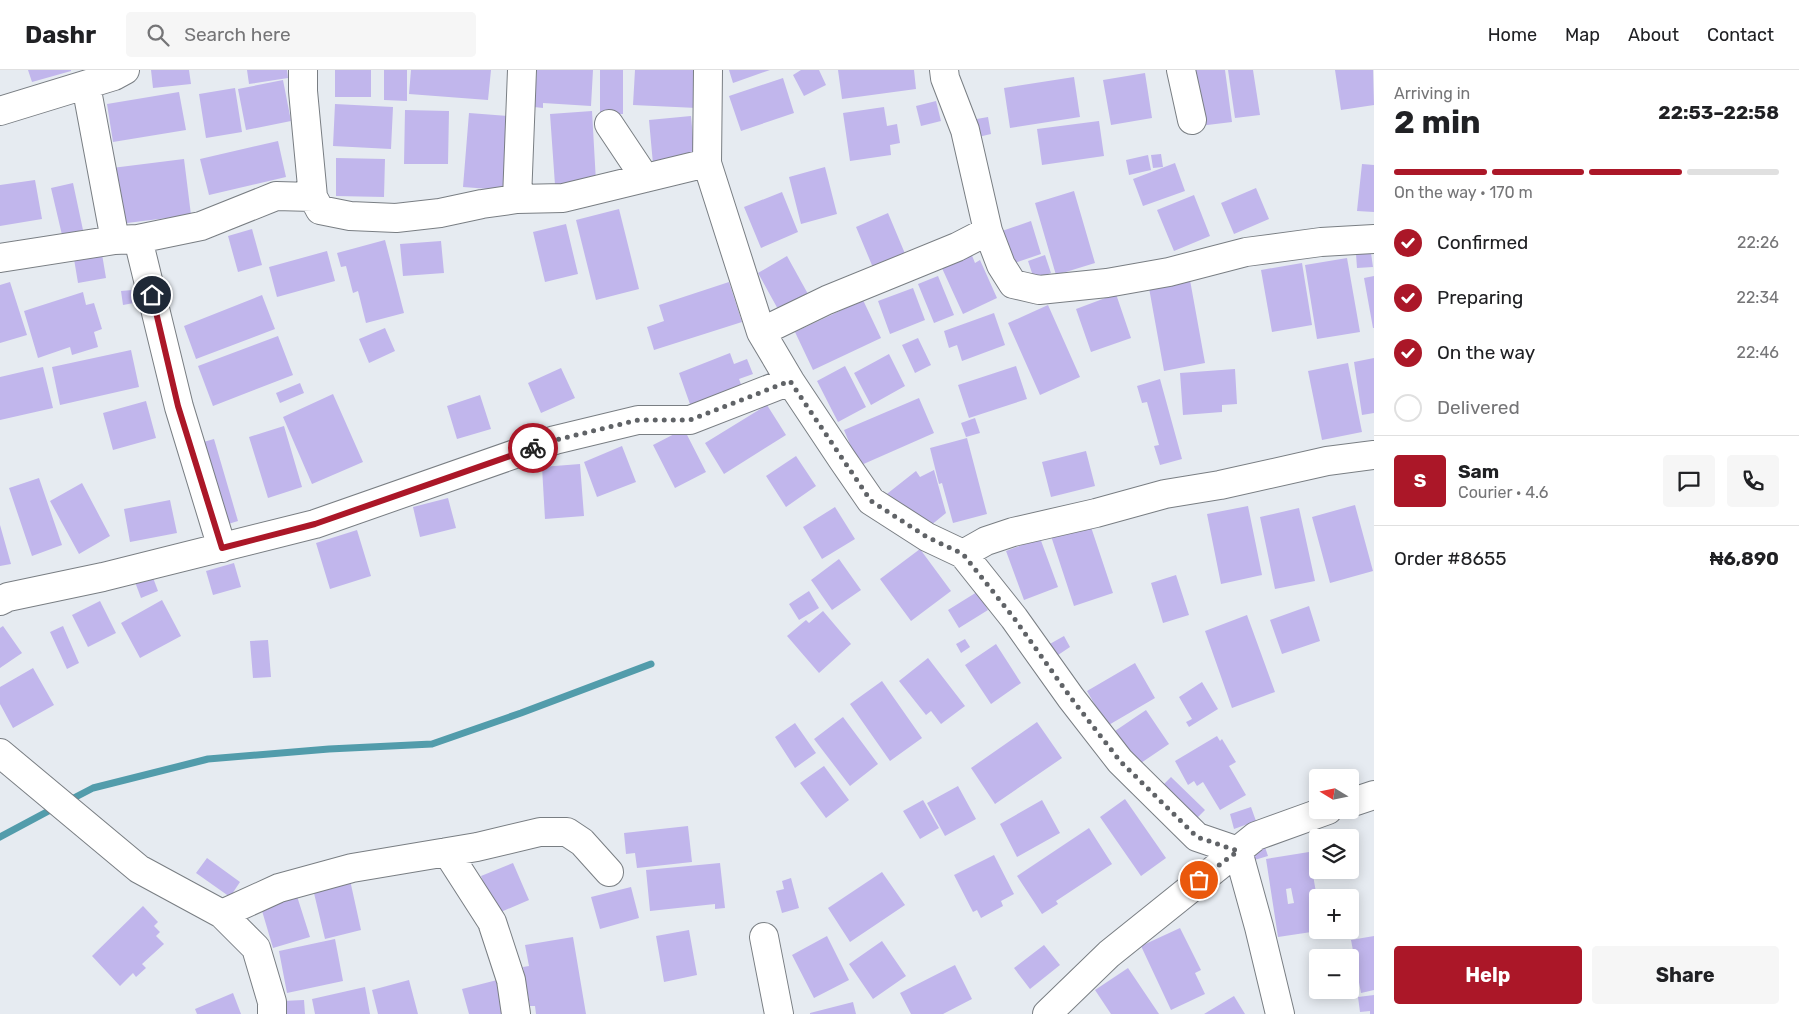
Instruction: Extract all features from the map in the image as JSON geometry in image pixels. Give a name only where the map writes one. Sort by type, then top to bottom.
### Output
[{"type":"street","points":[[0,111],[114,76],[125,70]]},
{"type":"street","points":[[303,70],[303,91],[314,197],[320,210],[350,216],[396,218],[440,213],[517,199],[563,198],[707,163]]},
{"type":"street","points":[[517,199],[522,70]]},
{"type":"street","points":[[708,70],[707,163],[761,332],[790,381],[871,501],[927,537],[963,554],[1014,618],[1071,698],[1120,761],[1197,837],[1238,851]]},
{"type":"street","points":[[944,70],[945,78],[966,130],[988,231],[1001,265],[1013,284],[1039,290],[1107,284],[1169,272],[1246,252],[1321,242],[1374,239]]},
{"type":"street","points":[[1181,70],[1192,120]]},
{"type":"street","points":[[86,85],[127,239],[222,548]]},
{"type":"street","points":[[609,124],[645,178]]},
{"type":"street","points":[[0,258],[201,226],[276,196],[314,197]]},
{"type":"street","points":[[761,332],[827,300],[957,247],[988,231]]},
{"type":"street","points":[[0,601],[8,597],[103,578],[315,524],[556,440],[638,420],[690,420],[790,381]]},
{"type":"street","points":[[963,554],[986,541],[1013,532],[1096,513],[1165,494],[1220,485],[1327,461],[1374,455]]},
{"type":"street","points":[[0,753],[139,869],[222,914],[256,948],[272,1002],[272,1014]]},
{"type":"street","points":[[1359,800],[1374,795]]},
{"type":"street","points":[[1047,1014],[1109,954],[1256,836],[1309,817]]},
{"type":"street","points":[[222,914],[279,888],[352,868],[447,852],[540,832],[567,832],[582,842],[609,872]]},
{"type":"street","points":[[1238,851],[1259,926],[1280,1014]]},
{"type":"street","points":[[447,852],[492,922],[511,980],[516,1014]]},
{"type":"street","points":[[764,937],[779,1014]]},
{"type":"building","points":[[28,70],[71,70],[71,71],[32,82]]},
{"type":"building","points":[[151,70],[189,70],[191,84],[153,88]]},
{"type":"building","points":[[247,70],[287,70],[288,78],[249,84]]},
{"type":"building","points":[[335,70],[371,70],[371,97],[335,97]]},
{"type":"building","points":[[384,70],[407,70],[407,101],[384,100]]},
{"type":"building","points":[[411,70],[491,70],[488,100],[409,94]]},
{"type":"building","points":[[537,70],[593,70],[591,106],[543,103],[543,108],[534,107]]},
{"type":"building","points":[[600,70],[623,70],[623,114],[600,114]]},
{"type":"building","points":[[635,70],[699,70],[697,108],[633,105]]},
{"type":"building","points":[[729,70],[770,70],[733,83]]},
{"type":"building","points":[[801,70],[819,70],[826,85],[804,96],[793,75]]},
{"type":"building","points":[[838,70],[914,70],[916,89],[842,99]]},
{"type":"building","points":[[1191,70],[1225,70],[1232,122],[1199,126]]},
{"type":"building","points":[[1228,70],[1253,70],[1260,115],[1235,118]]},
{"type":"building","points":[[1335,70],[1373,70],[1374,105],[1341,110]]},
{"type":"building","points":[[1145,73],[1152,118],[1111,125],[1103,80]]},
{"type":"building","points":[[1074,77],[1080,117],[1010,128],[1004,88]]},
{"type":"building","points":[[783,78],[794,113],[741,131],[729,96]]},
{"type":"building","points":[[283,80],[291,121],[246,130],[238,89]]},
{"type":"building","points":[[235,88],[242,132],[206,138],[199,94]]},
{"type":"building","points":[[179,92],[186,130],[113,142],[107,104]]},
{"type":"building","points":[[936,101],[941,121],[921,126],[916,106]]},
{"type":"building","points":[[335,104],[393,107],[391,149],[333,146]]},
{"type":"building","points":[[884,107],[887,126],[897,124],[900,143],[890,145],[891,155],[850,161],[843,113]]},
{"type":"building","points":[[405,110],[449,111],[448,164],[404,164]]},
{"type":"building","points":[[592,111],[596,182],[555,185],[550,114]]},
{"type":"building","points":[[469,113],[508,116],[503,190],[463,187]]},
{"type":"building","points":[[691,116],[695,160],[653,164],[649,120]]},
{"type":"building","points":[[988,117],[991,134],[974,138],[971,120]]},
{"type":"building","points":[[1099,121],[1104,156],[1042,165],[1037,129]]},
{"type":"building","points":[[278,141],[286,177],[209,195],[200,159]]},
{"type":"building","points":[[1161,154],[1163,167],[1153,168],[1151,155]]},
{"type":"building","points":[[1148,155],[1151,170],[1129,175],[1126,160]]},
{"type":"building","points":[[336,158],[385,159],[384,197],[336,196]]},
{"type":"building","points":[[184,159],[191,215],[119,224],[112,168]]},
{"type":"building","points":[[1175,163],[1185,191],[1143,206],[1133,179]]},
{"type":"building","points":[[1362,164],[1374,165],[1374,212],[1357,211]]},
{"type":"building","points":[[825,167],[837,214],[801,224],[789,177]]},
{"type":"building","points":[[35,180],[42,219],[0,226],[0,185]]},
{"type":"building","points":[[73,183],[83,230],[62,235],[51,188]]},
{"type":"building","points":[[1256,188],[1269,219],[1234,234],[1221,203]]},
{"type":"building","points":[[1074,191],[1095,263],[1056,275],[1035,203]]},
{"type":"building","points":[[782,192],[798,232],[761,248],[744,207]]},
{"type":"building","points":[[1194,195],[1210,236],[1174,251],[1157,210]]},
{"type":"building","points":[[619,209],[639,289],[596,300],[576,220]]},
{"type":"building","points":[[888,213],[906,256],[874,270],[856,227]]},
{"type":"building","points":[[1031,221],[1041,254],[1009,265],[999,232]]},
{"type":"building","points":[[566,224],[578,274],[545,282],[533,232]]},
{"type":"building","points":[[252,229],[262,265],[238,272],[228,236]]},
{"type":"building","points":[[385,240],[404,313],[366,323],[358,291],[353,293],[346,266],[341,267],[337,253]]},
{"type":"building","points":[[441,241],[444,273],[403,276],[400,244]]},
{"type":"building","points":[[327,251],[335,281],[277,297],[269,267]]},
{"type":"building","points":[[971,253],[975,263],[980,260],[997,298],[963,314],[941,266]]},
{"type":"building","points":[[1371,253],[1373,267],[1357,268],[1356,254]]},
{"type":"building","points":[[102,254],[106,278],[78,283],[74,259]]},
{"type":"building","points":[[1045,255],[1051,273],[1034,279],[1028,261]]},
{"type":"building","points":[[787,256],[808,294],[779,311],[758,273]]},
{"type":"building","points":[[1347,258],[1360,332],[1317,339],[1305,265]]},
{"type":"building","points":[[1302,263],[1312,325],[1272,332],[1261,270]]},
{"type":"building","points":[[938,276],[954,315],[934,323],[918,284]]},
{"type":"building","points":[[1374,276],[1374,328],[1373,328],[1364,278]]},
{"type":"building","points":[[1190,280],[1205,363],[1164,371],[1149,288]]},
{"type":"building","points":[[10,282],[27,335],[0,343],[0,285]]},
{"type":"building","points":[[729,282],[742,322],[654,350],[647,327],[664,321],[659,305]]},
{"type":"building","points":[[913,288],[925,320],[890,334],[878,301]]},
{"type":"building","points":[[132,290],[134,303],[123,305],[121,291]]},
{"type":"building","points":[[83,292],[86,305],[94,303],[102,329],[94,332],[98,347],[72,355],[70,347],[38,358],[24,311]]},
{"type":"building","points":[[1116,294],[1131,338],[1091,352],[1076,309]]},
{"type":"building","points":[[262,295],[275,329],[196,359],[184,326]]},
{"type":"building","points":[[863,300],[881,338],[813,370],[795,332]]},
{"type":"building","points":[[1048,305],[1080,377],[1040,395],[1008,323]]},
{"type":"building","points":[[994,313],[1005,345],[962,361],[957,345],[949,348],[944,331]]},
{"type":"building","points":[[385,328],[395,351],[369,363],[359,339]]},
{"type":"building","points":[[278,336],[293,375],[213,406],[198,366]]},
{"type":"building","points":[[918,338],[931,365],[915,373],[902,345]]},
{"type":"building","points":[[131,350],[139,387],[60,405],[52,367]]},
{"type":"building","points":[[730,353],[734,364],[747,359],[753,374],[739,379],[742,387],[691,407],[679,373]]},
{"type":"building","points":[[889,354],[905,386],[871,405],[854,373]]},
{"type":"building","points":[[1374,358],[1374,413],[1362,415],[1354,362]]},
{"type":"building","points":[[1348,363],[1362,432],[1322,440],[1308,371]]},
{"type":"building","points":[[845,366],[866,407],[838,422],[817,381]]},
{"type":"building","points":[[1016,366],[1027,399],[969,418],[958,385]]},
{"type":"building","points":[[43,367],[53,408],[0,420],[0,377]]},
{"type":"building","points":[[561,368],[575,398],[541,413],[528,383]]},
{"type":"building","points":[[1235,369],[1237,404],[1222,405],[1222,412],[1183,415],[1180,373]]},
{"type":"building","points":[[1160,379],[1182,459],[1160,465],[1154,446],[1159,445],[1147,402],[1142,403],[1137,386]]},
{"type":"building","points":[[300,383],[304,393],[280,403],[276,393]]},
{"type":"building","points":[[333,394],[363,462],[312,484],[283,417]]},
{"type":"building","points":[[480,395],[491,429],[457,439],[447,406]]},
{"type":"building","points":[[919,398],[934,433],[859,466],[844,430]]},
{"type":"building","points":[[146,401],[156,438],[113,450],[103,413]]},
{"type":"building","points":[[767,405],[786,435],[724,474],[705,443]]},
{"type":"building","points":[[975,418],[980,433],[966,437],[961,423]]},
{"type":"building","points":[[284,426],[302,487],[268,498],[249,437]]},
{"type":"building","points":[[684,429],[706,472],[675,488],[653,445]]},
{"type":"building","points":[[967,438],[987,514],[953,523],[942,483],[939,484],[930,448]]},
{"type":"building","points":[[214,439],[238,521],[225,525],[200,443]]},
{"type":"building","points":[[622,446],[636,482],[597,497],[584,462]]},
{"type":"building","points":[[1086,451],[1095,486],[1051,497],[1042,462]]},
{"type":"building","points":[[796,456],[816,486],[786,507],[766,476]]},
{"type":"building","points":[[580,464],[584,516],[545,519],[542,467]]},
{"type":"building","points":[[934,470],[946,513],[930,526],[883,497],[916,471],[920,477]]},
{"type":"building","points":[[39,478],[62,545],[32,556],[9,488]]},
{"type":"building","points":[[82,483],[110,536],[79,554],[50,501]]},
{"type":"building","points":[[448,498],[456,528],[420,537],[413,507]]},
{"type":"building","points":[[170,500],[177,533],[130,542],[124,509]]},
{"type":"building","points":[[1355,505],[1373,571],[1330,583],[1312,517]]},
{"type":"building","points":[[1248,506],[1262,575],[1221,584],[1207,514]]},
{"type":"building","points":[[835,507],[855,539],[822,559],[803,527]]},
{"type":"building","points":[[1299,508],[1315,581],[1275,589],[1260,517]]},
{"type":"building","points":[[1090,524],[1113,593],[1074,606],[1051,536]]},
{"type":"building","points":[[0,525],[11,564],[0,566]]},
{"type":"building","points":[[357,530],[371,576],[330,589],[316,543]]},
{"type":"building","points":[[1040,538],[1058,587],[1024,600],[1006,551]]},
{"type":"building","points":[[920,549],[951,591],[911,621],[880,579]]},
{"type":"building","points":[[839,559],[861,590],[832,610],[811,580]]},
{"type":"building","points":[[234,563],[241,587],[213,595],[206,571]]},
{"type":"building","points":[[152,575],[158,591],[141,598],[135,582]]},
{"type":"building","points":[[1176,575],[1189,615],[1163,623],[1151,583]]},
{"type":"building","points":[[809,591],[819,608],[799,620],[789,604]]},
{"type":"building","points":[[977,592],[988,610],[959,628],[948,610]]},
{"type":"building","points":[[162,600],[181,636],[140,658],[121,623]]},
{"type":"building","points":[[100,601],[116,633],[88,647],[72,615]]},
{"type":"building","points":[[1309,606],[1320,641],[1282,654],[1270,620]]},
{"type":"building","points":[[823,611],[851,644],[819,673],[787,636],[806,620],[809,623]]},
{"type":"building","points":[[1247,615],[1275,692],[1232,708],[1205,631]]},
{"type":"building","points":[[3,626],[22,653],[0,668],[0,628]]},
{"type":"building","points":[[63,626],[79,663],[67,669],[50,632]]},
{"type":"building","points":[[1064,636],[1070,647],[1055,657],[1048,645]]},
{"type":"building","points":[[965,639],[970,647],[961,653],[956,644]]},
{"type":"building","points":[[268,640],[271,677],[253,678],[250,641]]},
{"type":"building","points":[[996,644],[1021,683],[991,704],[965,665]]},
{"type":"building","points":[[928,658],[965,706],[941,724],[931,711],[926,715],[899,681]]},
{"type":"building","points":[[1135,663],[1155,698],[1107,726],[1087,691]]},
{"type":"building","points":[[33,668],[54,705],[13,728],[0,704],[0,687]]},
{"type":"building","points":[[882,681],[922,738],[890,761],[850,704]]},
{"type":"building","points":[[1202,682],[1218,709],[1189,727],[1186,722],[1192,719],[1179,697]]},
{"type":"building","points":[[1146,710],[1169,744],[1138,765],[1115,731]]},
{"type":"building","points":[[843,717],[878,764],[850,786],[814,739]]},
{"type":"building","points":[[1037,722],[1062,758],[995,804],[971,768]]},
{"type":"building","points":[[795,723],[816,753],[795,768],[775,737]]},
{"type":"building","points":[[1217,736],[1220,741],[1222,739],[1236,762],[1229,766],[1246,795],[1220,810],[1203,782],[1197,786],[1194,781],[1188,785],[1175,761]]},
{"type":"building","points":[[824,766],[849,800],[826,818],[800,783]]},
{"type":"building","points":[[1171,777],[1205,810],[1193,822],[1160,788]]},
{"type":"building","points":[[958,786],[976,819],[945,836],[927,803]]},
{"type":"building","points":[[1125,799],[1166,858],[1141,876],[1100,817]]},
{"type":"building","points":[[923,800],[939,828],[920,839],[903,811]]},
{"type":"building","points":[[1042,800],[1060,833],[1017,857],[1000,824]]},
{"type":"building","points":[[1251,807],[1256,821],[1234,829],[1230,814]]},
{"type":"building","points":[[688,826],[692,862],[637,868],[635,853],[626,854],[624,833]]},
{"type":"building","points":[[1089,828],[1112,864],[1056,901],[1058,904],[1042,914],[1017,876]]},
{"type":"building","points":[[1264,844],[1268,856],[1251,861],[1247,849]]},
{"type":"building","points":[[1309,852],[1309,879],[1314,879],[1315,889],[1309,889],[1309,932],[1278,937],[1266,859]],"holes":[[[1291,888],[1294,903],[1288,904],[1286,889]]]},
{"type":"building","points":[[994,855],[1014,894],[1001,901],[1003,906],[981,918],[977,910],[973,912],[954,875]]},
{"type":"building","points":[[207,858],[240,882],[230,897],[196,873]]},
{"type":"building","points":[[513,863],[529,900],[496,914],[481,876]]},
{"type":"building","points":[[720,863],[725,908],[715,909],[715,904],[650,911],[646,870]]},
{"type":"building","points":[[882,872],[905,905],[850,942],[828,908]]},
{"type":"building","points":[[791,878],[799,908],[782,913],[776,891],[784,889],[782,881]]},
{"type":"building","points":[[350,880],[361,930],[325,939],[313,889]]},
{"type":"building","points":[[631,887],[639,918],[600,929],[591,897]]},
{"type":"building","points":[[296,893],[310,937],[273,948],[260,904]]},
{"type":"building","points":[[143,906],[158,922],[154,926],[160,932],[156,936],[164,944],[142,964],[146,968],[136,977],[133,973],[120,986],[92,956]]},
{"type":"building","points":[[1180,928],[1201,970],[1195,973],[1205,994],[1171,1010],[1141,946]]},
{"type":"building","points":[[689,930],[697,975],[664,982],[656,936]]},
{"type":"building","points":[[827,936],[849,980],[814,998],[792,955]]},
{"type":"building","points":[[1374,936],[1374,990],[1361,993],[1359,982],[1359,949],[1353,949],[1351,940]]},
{"type":"building","points":[[573,937],[586,1014],[536,1014],[535,1006],[530,1006],[523,967],[529,966],[525,945]]},
{"type":"building","points":[[335,939],[343,981],[287,993],[279,951]]},
{"type":"building","points":[[882,941],[906,976],[873,999],[849,964]]},
{"type":"building","points":[[1044,945],[1060,965],[1030,989],[1014,968]]},
{"type":"building","points":[[955,965],[972,999],[943,1014],[911,1014],[900,993]]},
{"type":"building","points":[[1128,968],[1159,1014],[1111,1014],[1095,990]]},
{"type":"building","points":[[501,979],[510,1014],[469,1014],[462,989]]},
{"type":"building","points":[[409,980],[418,1014],[378,1014],[372,990]]},
{"type":"building","points":[[365,987],[370,1014],[315,1014],[312,999]]},
{"type":"building","points":[[233,993],[241,1014],[197,1014],[195,1009]]},
{"type":"building","points":[[1374,995],[1374,1014],[1370,1014],[1370,1011],[1360,1012],[1359,997]]},
{"type":"building","points":[[1234,996],[1245,1014],[1204,1014]]},
{"type":"building","points":[[304,1000],[305,1014],[282,1014],[282,1001]]},
{"type":"building","points":[[853,1002],[856,1014],[810,1014],[810,1013]]},
{"type":"waterway","points":[[68,801],[93,788],[208,759],[329,749],[432,744],[651,664]]},
{"type":"waterway","points":[[0,837],[56,807]]},
{"type":"way so far","points":[[533,448],[556,440],[638,420],[690,420],[790,381],[871,501],[927,537],[963,554],[1014,618],[1071,698],[1120,761],[1197,837],[1238,851],[1199,880]]},
{"type":"route","points":[[152,295],[178,406],[222,548],[315,524],[533,448]]}]
